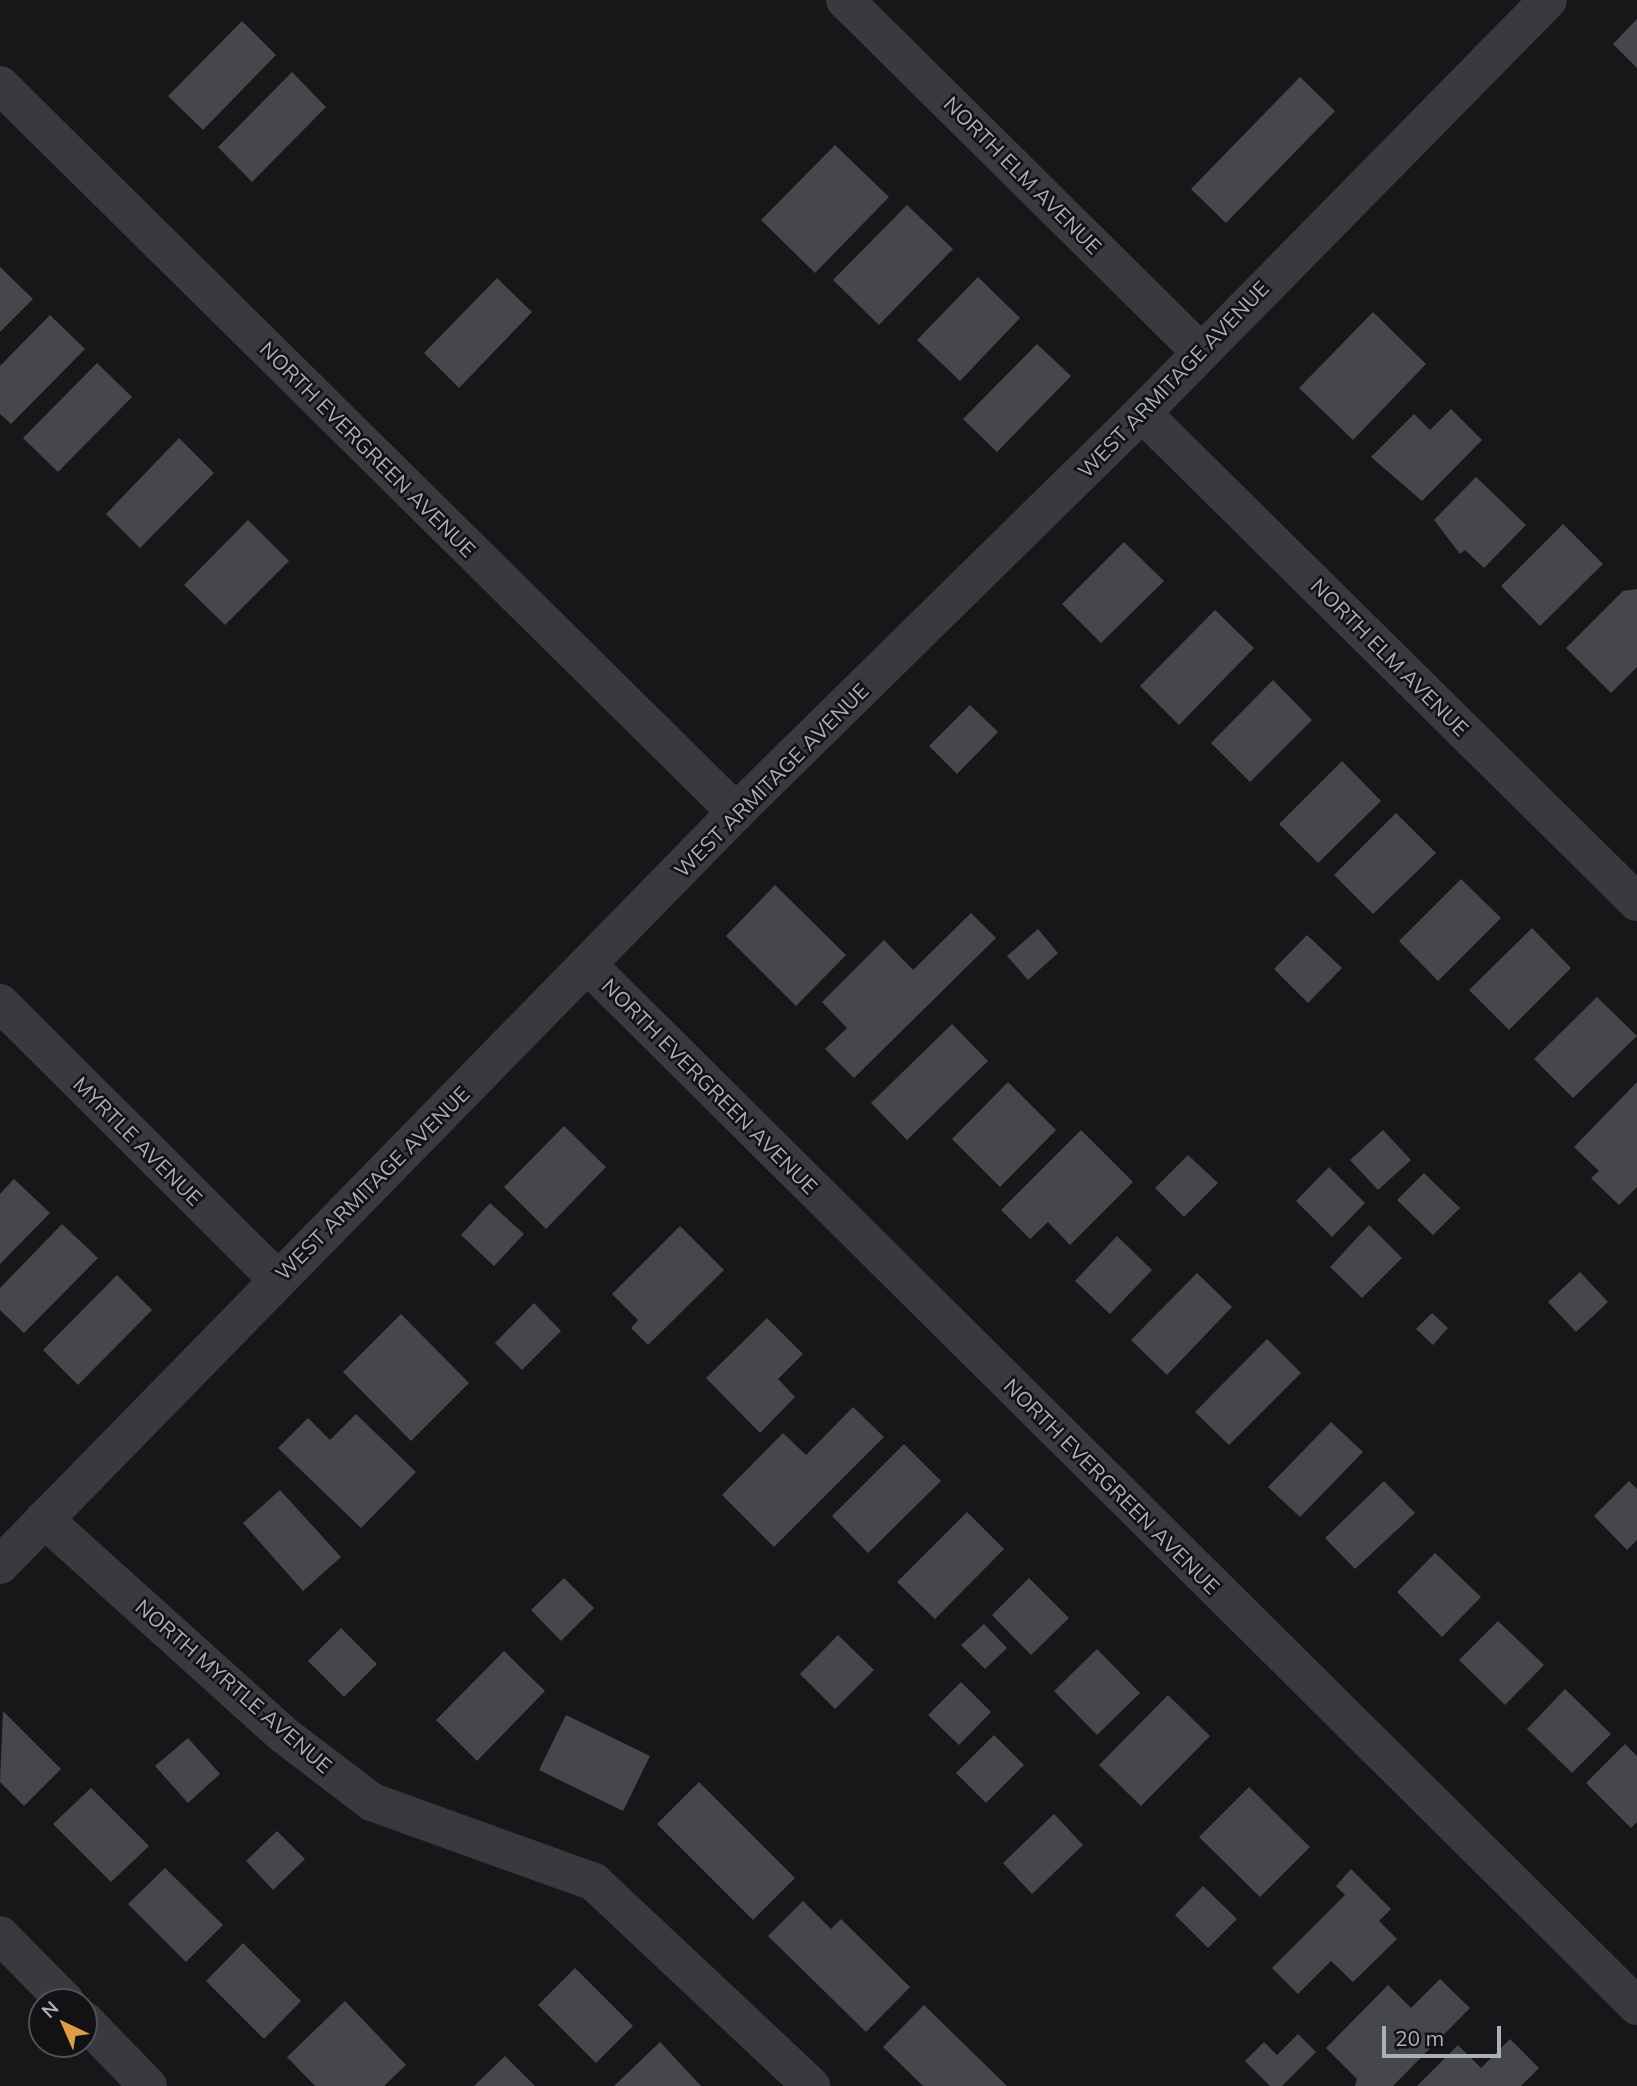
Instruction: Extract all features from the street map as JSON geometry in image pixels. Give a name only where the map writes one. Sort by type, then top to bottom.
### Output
[{"type":"street","name":"NORTH ELM AVENUE","points":[[845,0],[1200,351]]},
{"type":"street","name":"WEST ARMITAGE AVENUE","points":[[0,1565],[736,813],[1142,413],[1200,351],[1548,0]]},
{"type":"street","name":"NORTH EVERGREEN AVENUE","points":[[0,85],[736,813]]},
{"type":"street","name":"NORTH ELM AVENUE","points":[[1142,413],[1637,902]]},
{"type":"street","name":"NORTH EVERGREEN AVENUE","points":[[588,965],[1637,2006]]},
{"type":"street","name":"MYRTLE AVENUE","points":[[0,1003],[277,1279]]},
{"type":"street","name":"NORTH MYRTLE AVENUE","points":[[44,1519],[284,1735],[372,1802],[594,1882],[811,2086]]},
{"type":"street","points":[[0,1935],[52,1988]]},
{"type":"street","points":[[98,2035],[148,2086]]},
{"type":"building","points":[[1637,19],[1637,68],[1613,44]]},
{"type":"building","points":[[242,21],[276,55],[203,130],[168,96]]},
{"type":"building","points":[[292,72],[326,107],[252,182],[218,147]]},
{"type":"building","points":[[1300,77],[1335,111],[1226,223],[1191,189]]},
{"type":"building","points":[[835,145],[889,197],[815,273],[761,220]]},
{"type":"building","points":[[907,205],[953,249],[879,325],[833,280]]},
{"type":"building","points":[[0,267],[33,299],[0,332]]},
{"type":"building","points":[[978,277],[1020,318],[960,381],[917,340]]},
{"type":"building","points":[[497,278],[532,312],[459,388],[424,353]]},
{"type":"building","points":[[1373,312],[1426,364],[1353,440],[1299,388]]},
{"type":"building","points":[[50,315],[85,349],[11,424],[0,414],[0,366]]},
{"type":"building","points":[[1037,344],[1071,376],[997,452],[963,419]]},
{"type":"building","points":[[97,363],[132,397],[58,472],[23,438]]},
{"type":"building","points":[[1451,409],[1482,440],[1422,501],[1371,457],[1414,414],[1430,430]]},
{"type":"building","points":[[179,438],[214,473],[140,548],[106,514]]},
{"type":"building","points":[[1476,477],[1526,525],[1484,568],[1465,550],[1460,554],[1434,520]]},
{"type":"building","points":[[248,520],[289,561],[225,625],[184,585]]},
{"type":"building","points":[[1563,524],[1603,564],[1540,626],[1501,586]]},
{"type":"building","points":[[1124,542],[1164,581],[1101,643],[1062,604]]},
{"type":"building","points":[[1637,589],[1637,667],[1611,693],[1566,648],[1623,591]]},
{"type":"building","points":[[1215,610],[1254,648],[1179,725],[1140,686]]},
{"type":"building","points":[[1273,680],[1312,720],[1250,782],[1211,743]]},
{"type":"building","points":[[970,705],[998,732],[957,774],[929,746]]},
{"type":"building","points":[[1342,761],[1381,801],[1318,863],[1279,824]]},
{"type":"building","points":[[1396,813],[1436,853],[1373,914],[1334,875]]},
{"type":"building","points":[[1461,879],[1501,918],[1438,981],[1399,941]]},
{"type":"building","points":[[775,885],[846,955],[796,1006],[726,936]]},
{"type":"building","points":[[971,913],[996,938],[854,1078],[825,1049],[847,1028],[822,1002],[884,940],[913,970]]},
{"type":"building","points":[[1532,928],[1571,968],[1509,1030],[1469,990]]},
{"type":"building","points":[[1038,929],[1058,953],[1028,980],[1007,956]]},
{"type":"building","points":[[1307,935],[1342,968],[1308,1003],[1274,969]]},
{"type":"building","points":[[1597,997],[1637,1036],[1573,1098],[1534,1059]]},
{"type":"building","points":[[952,1024],[988,1061],[907,1140],[871,1103]]},
{"type":"building","points":[[1008,1082],[1056,1130],[1000,1187],[952,1139]]},
{"type":"building","points":[[1637,1082],[1637,1187],[1619,1205],[1591,1178],[1599,1171],[1574,1147]]},
{"type":"building","points":[[564,1126],[606,1167],[546,1229],[504,1187]]},
{"type":"building","points":[[1081,1130],[1133,1182],[1070,1245],[1048,1222],[1030,1239],[1001,1210]]},
{"type":"building","points":[[1383,1130],[1411,1160],[1378,1190],[1350,1160]]},
{"type":"building","points":[[1188,1155],[1218,1183],[1184,1217],[1155,1188]]},
{"type":"building","points":[[1329,1167],[1365,1203],[1332,1237],[1296,1201]]},
{"type":"building","points":[[1424,1173],[1460,1208],[1433,1235],[1397,1200]]},
{"type":"building","points":[[14,1179],[50,1213],[0,1264],[0,1194]]},
{"type":"building","points":[[490,1203],[524,1234],[494,1266],[461,1235]]},
{"type":"building","points":[[62,1224],[98,1258],[24,1333],[0,1310],[0,1288]]},
{"type":"building","points":[[1369,1225],[1402,1258],[1362,1298],[1330,1267]]},
{"type":"building","points":[[680,1226],[724,1270],[648,1345],[631,1328],[638,1320],[612,1294]]},
{"type":"building","points":[[1117,1236],[1152,1270],[1110,1314],[1075,1281]]},
{"type":"building","points":[[1580,1272],[1608,1302],[1576,1332],[1548,1302]]},
{"type":"building","points":[[1197,1273],[1232,1307],[1167,1375],[1131,1340]]},
{"type":"building","points":[[117,1275],[152,1310],[78,1385],[43,1350]]},
{"type":"building","points":[[534,1303],[561,1331],[522,1370],[495,1343]]},
{"type":"building","points":[[1432,1313],[1448,1328],[1433,1345],[1416,1329]]},
{"type":"building","points":[[401,1314],[469,1383],[411,1441],[343,1372]]},
{"type":"building","points":[[767,1318],[803,1354],[778,1379],[795,1397],[760,1433],[706,1378]]},
{"type":"building","points":[[1267,1339],[1301,1373],[1229,1445],[1195,1412]]},
{"type":"building","points":[[853,1407],[884,1437],[774,1547],[722,1495],[783,1433],[806,1455]]},
{"type":"building","points":[[356,1414],[416,1472],[361,1528],[278,1448],[308,1418],[330,1440]]},
{"type":"building","points":[[1331,1422],[1363,1452],[1300,1517],[1268,1487]]},
{"type":"building","points":[[904,1444],[941,1481],[868,1553],[832,1516]]},
{"type":"building","points":[[1384,1481],[1415,1513],[1355,1569],[1325,1538]]},
{"type":"building","points":[[1629,1481],[1637,1489],[1637,1540],[1627,1550],[1594,1516]]},
{"type":"building","points":[[280,1490],[341,1557],[303,1591],[243,1523]]},
{"type":"building","points":[[967,1512],[1004,1549],[935,1619],[897,1582]]},
{"type":"building","points":[[1435,1553],[1481,1597],[1442,1637],[1397,1592]]},
{"type":"building","points":[[564,1578],[594,1608],[561,1641],[531,1610]]},
{"type":"building","points":[[1029,1578],[1069,1618],[1031,1655],[992,1615]]},
{"type":"building","points":[[1498,1621],[1544,1665],[1505,1705],[1459,1660]]},
{"type":"building","points":[[984,1624],[1007,1648],[985,1669],[961,1645]]},
{"type":"building","points":[[341,1628],[377,1664],[344,1697],[308,1661]]},
{"type":"building","points":[[838,1635],[874,1670],[835,1709],[800,1674]]},
{"type":"building","points":[[1097,1649],[1140,1693],[1097,1735],[1054,1691]]},
{"type":"building","points":[[504,1651],[545,1691],[477,1761],[436,1720]]},
{"type":"building","points":[[961,1682],[991,1712],[959,1745],[928,1715]]},
{"type":"building","points":[[1565,1689],[1611,1734],[1572,1773],[1527,1729]]},
{"type":"building","points":[[1168,1695],[1210,1736],[1141,1806],[1099,1765]]},
{"type":"building","points":[[3,1711],[61,1769],[24,1806],[0,1782]]},
{"type":"building","points":[[566,1715],[650,1756],[623,1811],[539,1770]]},
{"type":"building","points":[[994,1735],[1024,1765],[986,1803],[956,1773]]},
{"type":"building","points":[[188,1738],[220,1774],[188,1803],[155,1766]]},
{"type":"building","points":[[1625,1744],[1637,1756],[1637,1822],[1631,1828],[1586,1783]]},
{"type":"building","points":[[699,1782],[795,1878],[753,1920],[657,1824]]},
{"type":"building","points":[[1249,1787],[1310,1847],[1260,1897],[1199,1837]]},
{"type":"building","points":[[91,1788],[149,1846],[111,1882],[53,1824]]},
{"type":"building","points":[[1054,1814],[1083,1845],[1032,1894],[1003,1863]]},
{"type":"building","points":[[277,1831],[305,1859],[273,1890],[246,1861]]},
{"type":"building","points":[[165,1868],[223,1925],[186,1962],[128,1904]]},
{"type":"building","points":[[1351,1869],[1391,1909],[1379,1921],[1397,1939],[1353,1982],[1331,1961],[1298,1994],[1272,1968],[1345,1895],[1336,1886]]},
{"type":"building","points":[[1203,1886],[1237,1919],[1208,1948],[1175,1915]]},
{"type":"building","points":[[803,1901],[831,1929],[841,1919],[910,1987],[866,2032],[768,1936]]},
{"type":"building","points":[[243,1943],[301,2001],[264,2039],[206,1981]]},
{"type":"building","points":[[575,1968],[633,2026],[596,2063],[538,2005]]},
{"type":"building","points":[[1440,1979],[1470,2008],[1393,2086],[1355,2086],[1357,2079],[1326,2048],[1388,1985],[1411,2008]]},
{"type":"building","points":[[345,2001],[406,2065],[384,2086],[315,2086],[287,2057]]},
{"type":"building","points":[[924,2005],[1007,2086],[923,2086],[883,2047]]},
{"type":"building","points":[[1298,2034],[1316,2052],[1282,2086],[1270,2086],[1245,2061],[1264,2042],[1277,2055]]},
{"type":"building","points":[[1510,2039],[1539,2068],[1521,2086],[1417,2086],[1458,2045],[1481,2068]]},
{"type":"building","points":[[660,2042],[701,2086],[614,2086]]},
{"type":"building","points":[[505,2056],[535,2086],[474,2086]]}]
